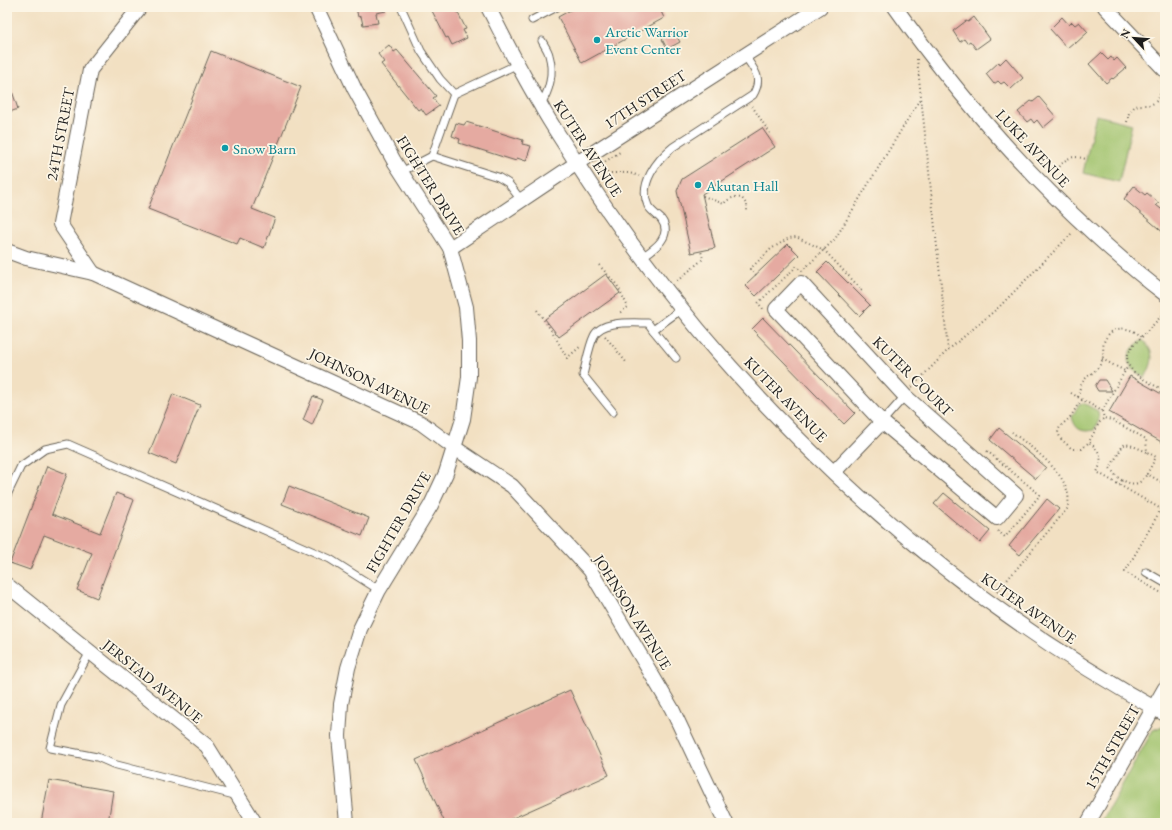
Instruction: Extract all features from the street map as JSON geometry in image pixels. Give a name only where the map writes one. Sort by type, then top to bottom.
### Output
[{"type":"street","name":"24TH STREET","points":[[93,273],[60,224],[90,70],[140,7]]},
{"type":"street","name":"FIGHTER DRIVE","points":[[316,7],[355,90],[401,172],[450,248],[466,307],[469,341],[469,377],[463,419],[446,473],[431,504],[379,590],[360,629],[348,668],[341,704],[339,736],[347,823]]},
{"type":"street","name":"KUTER AVENUE","points":[[488,7],[540,105],[605,207],[682,309],[737,373],[790,430],[867,503],[925,552],[1000,609],[1072,659],[1160,711]]},
{"type":"street","name":"17TH STREET","points":[[450,248],[577,163],[820,7]]},
{"type":"street","name":"LUKE AVENUE","points":[[895,7],[961,94],[1043,185],[1082,224],[1119,257],[1165,294]]},
{"type":"street","points":[[1105,7],[1164,69]]},
{"type":"street","name":"JOHNSON AVENUE","points":[[7,251],[26,258],[93,273],[421,423],[454,448],[512,486],[590,570],[672,709],[726,823]]},
{"type":"street","name":"KUTER COURT","points":[[801,283],[905,396],[1016,495],[997,518],[882,422],[776,310],[801,283]]},
{"type":"street","points":[[834,472],[882,422]]},
{"type":"street","name":"JERSTAD AVENUE","points":[[7,585],[207,746],[255,823]]},
{"type":"street","name":"15TH STREET","points":[[1088,823],[1160,711],[1165,688]]},
{"type":"lane","points":[[401,7],[421,51],[440,79],[454,94]]},
{"type":"lane","points":[[532,20],[557,7]]},
{"type":"lane","points":[[540,105],[545,98],[551,73],[550,55],[542,41]]},
{"type":"lane","points":[[642,257],[661,242],[664,235],[665,227],[662,221],[648,206],[645,194],[648,180],[655,166],[673,147],[753,95],[758,87],[758,80],[756,73],[745,56]]},
{"type":"lane","points":[[401,172],[432,156],[454,94],[518,64]]},
{"type":"lane","points":[[432,156],[498,177],[508,183],[521,200]]},
{"type":"lane","points":[[653,330],[682,309]]},
{"type":"lane","points":[[613,412],[583,375],[594,336],[600,328],[610,324],[648,323],[676,358]]},
{"type":"lane","points":[[882,422],[905,396]]},
{"type":"lane","points":[[7,495],[21,466],[45,449],[68,444],[330,559],[379,590]]},
{"type":"lane","points":[[1146,572],[1165,583]]},
{"type":"lane","points":[[90,652],[61,705],[50,748],[97,757],[113,764],[238,796]]},
{"type":"path","points":[[921,43],[917,57],[948,350]]},
{"type":"path","points":[[1127,122],[1129,113],[1135,106],[1149,104],[1158,100],[1161,95],[1164,69]]},
{"type":"path","points":[[802,271],[835,239],[921,98]]},
{"type":"path","points":[[1043,185],[1068,158],[1076,156],[1086,159]]},
{"type":"path","points":[[577,163],[602,173],[631,173],[648,180]]},
{"type":"path","points":[[703,196],[724,204],[730,198],[742,198],[747,205],[747,213]]},
{"type":"path","points":[[905,396],[948,350],[999,307],[1082,224]]},
{"type":"path","points":[[756,275],[750,269],[771,249],[792,237],[824,250],[862,290],[859,292]]},
{"type":"path","points":[[673,284],[703,259],[701,251]]},
{"type":"path","points":[[599,265],[617,286],[628,307],[617,314]]},
{"type":"path","points":[[537,310],[567,358],[584,344]]},
{"type":"path","points":[[1165,312],[1133,345],[1127,361],[1131,370],[1165,391]]},
{"type":"path","points":[[600,328],[626,362]]},
{"type":"path","points":[[1078,397],[1082,381],[1096,370],[1104,356],[1104,342],[1111,332],[1115,329],[1123,328],[1135,332],[1142,337]]},
{"type":"path","points":[[1102,359],[1125,371]]},
{"type":"path","points":[[1102,411],[1128,366]]},
{"type":"path","points":[[1071,393],[1102,411],[1104,418]]},
{"type":"path","points":[[1082,400],[1075,408],[1070,418],[1060,426],[1058,433],[1061,439],[1072,449],[1082,449],[1089,442],[1099,423],[1104,418]]},
{"type":"path","points":[[1104,418],[1112,420],[1146,439],[1147,452]]},
{"type":"path","points":[[995,595],[1067,509],[1068,504],[1066,489],[1056,471],[1049,463],[1012,432]]},
{"type":"path","points":[[1089,442],[1095,447],[1100,458],[1101,463],[1097,472],[1161,509]]},
{"type":"path","points":[[1125,444],[1129,444],[1147,452],[1156,457],[1141,483],[1132,485],[1117,477],[1110,468],[1125,444]]},
{"type":"path","points":[[1147,474],[1165,484]]},
{"type":"path","points":[[1120,485],[1122,480]]},
{"type":"path","points":[[1165,502],[1125,572],[1165,595]]},
{"type":"path","points":[[993,527],[1005,537]]},
{"type":"green space","points":[[1096,115],[1132,124],[1119,182],[1083,173]]},
{"type":"green space","points":[[1143,340],[1150,350],[1152,358],[1145,378],[1133,370],[1128,361],[1133,348]]},
{"type":"green space","points":[[1083,403],[1098,411],[1099,420],[1094,430],[1086,431],[1079,429],[1073,421],[1072,417],[1079,404]]},
{"type":"green space","points":[[1165,725],[1165,823],[1101,823],[1153,730]]},
{"type":"building","points":[[356,7],[385,7],[386,11],[376,13],[378,23],[363,25],[361,16],[358,17]]},
{"type":"building","points":[[430,7],[455,7],[466,29],[463,30],[467,38],[452,45],[448,37],[446,38]]},
{"type":"building","name":"Arctic Warrior Event Center","points":[[576,7],[659,7],[664,18],[582,63],[558,17]]},
{"type":"building","points":[[974,17],[990,39],[976,49],[970,41],[967,43],[964,39],[960,42],[953,31]]},
{"type":"building","points":[[1062,17],[1069,25],[1072,22],[1075,25],[1079,22],[1088,32],[1075,44],[1074,42],[1067,48],[1050,29]]},
{"type":"building","points":[[674,32],[680,42],[667,49],[662,39]]},
{"type":"building","points":[[389,45],[394,52],[397,50],[436,96],[433,98],[439,106],[426,115],[421,108],[418,110],[381,64],[384,62],[378,54]]},
{"type":"building","name":"Snow Barn","points":[[211,51],[301,87],[252,209],[275,218],[264,248],[240,238],[237,244],[148,209]]},
{"type":"building","points":[[1101,53],[1108,60],[1111,57],[1114,61],[1117,58],[1126,68],[1106,83],[1089,64]]},
{"type":"building","points":[[1006,58],[1023,78],[1011,89],[1004,82],[1001,84],[998,81],[994,84],[986,74],[999,62],[1000,64]]},
{"type":"building","points":[[7,82],[9,82],[18,109],[7,113]]},
{"type":"building","points":[[1039,97],[1056,117],[1043,128],[1037,120],[1034,123],[1031,119],[1027,122],[1018,112],[1031,101],[1033,102]]},
{"type":"building","points":[[466,122],[523,140],[522,144],[531,146],[526,161],[517,158],[516,161],[459,143],[460,139],[452,136],[456,123],[464,125]]},
{"type":"building","name":"Akutan Hall","points":[[762,128],[775,147],[702,194],[715,248],[691,253],[677,191],[682,179]]},
{"type":"building","points":[[1134,186],[1145,195],[1147,193],[1159,203],[1156,205],[1165,212],[1165,234],[1124,199]]},
{"type":"building","points":[[788,244],[799,255],[756,296],[745,285]]},
{"type":"building","points":[[827,262],[870,305],[859,316],[817,272]]},
{"type":"building","points":[[606,274],[620,293],[559,337],[545,319]]},
{"type":"building","points":[[763,318],[855,413],[844,424],[752,329]]},
{"type":"building","points":[[1130,376],[1165,396],[1165,444],[1109,412]]},
{"type":"building","points":[[1099,380],[1105,380],[1112,391],[1098,391],[1095,386]]},
{"type":"building","points":[[173,394],[200,405],[176,464],[149,453]]},
{"type":"building","points":[[313,396],[323,400],[312,425],[303,420]]},
{"type":"building","points":[[999,428],[1046,467],[1036,479],[990,440]]},
{"type":"building","points":[[47,466],[67,474],[52,514],[100,533],[116,493],[134,500],[97,598],[77,590],[92,553],[44,535],[30,570],[10,563]]},
{"type":"building","points":[[289,486],[369,518],[362,536],[282,504]]},
{"type":"building","points":[[944,493],[990,531],[980,543],[934,504]]},
{"type":"building","points":[[1047,499],[1059,509],[1020,555],[1009,546]]},
{"type":"building","points":[[570,690],[609,775],[502,823],[445,823],[416,760]]},
{"type":"building","points":[[49,780],[113,791],[108,823],[41,823]]},
{"type":"place","name":"Arctic Warrior Event Center","points":[[597,40]]},
{"type":"place","name":"Snow Barn","points":[[225,148]]},
{"type":"place","name":"Akutan Hall","points":[[698,185]]}]
